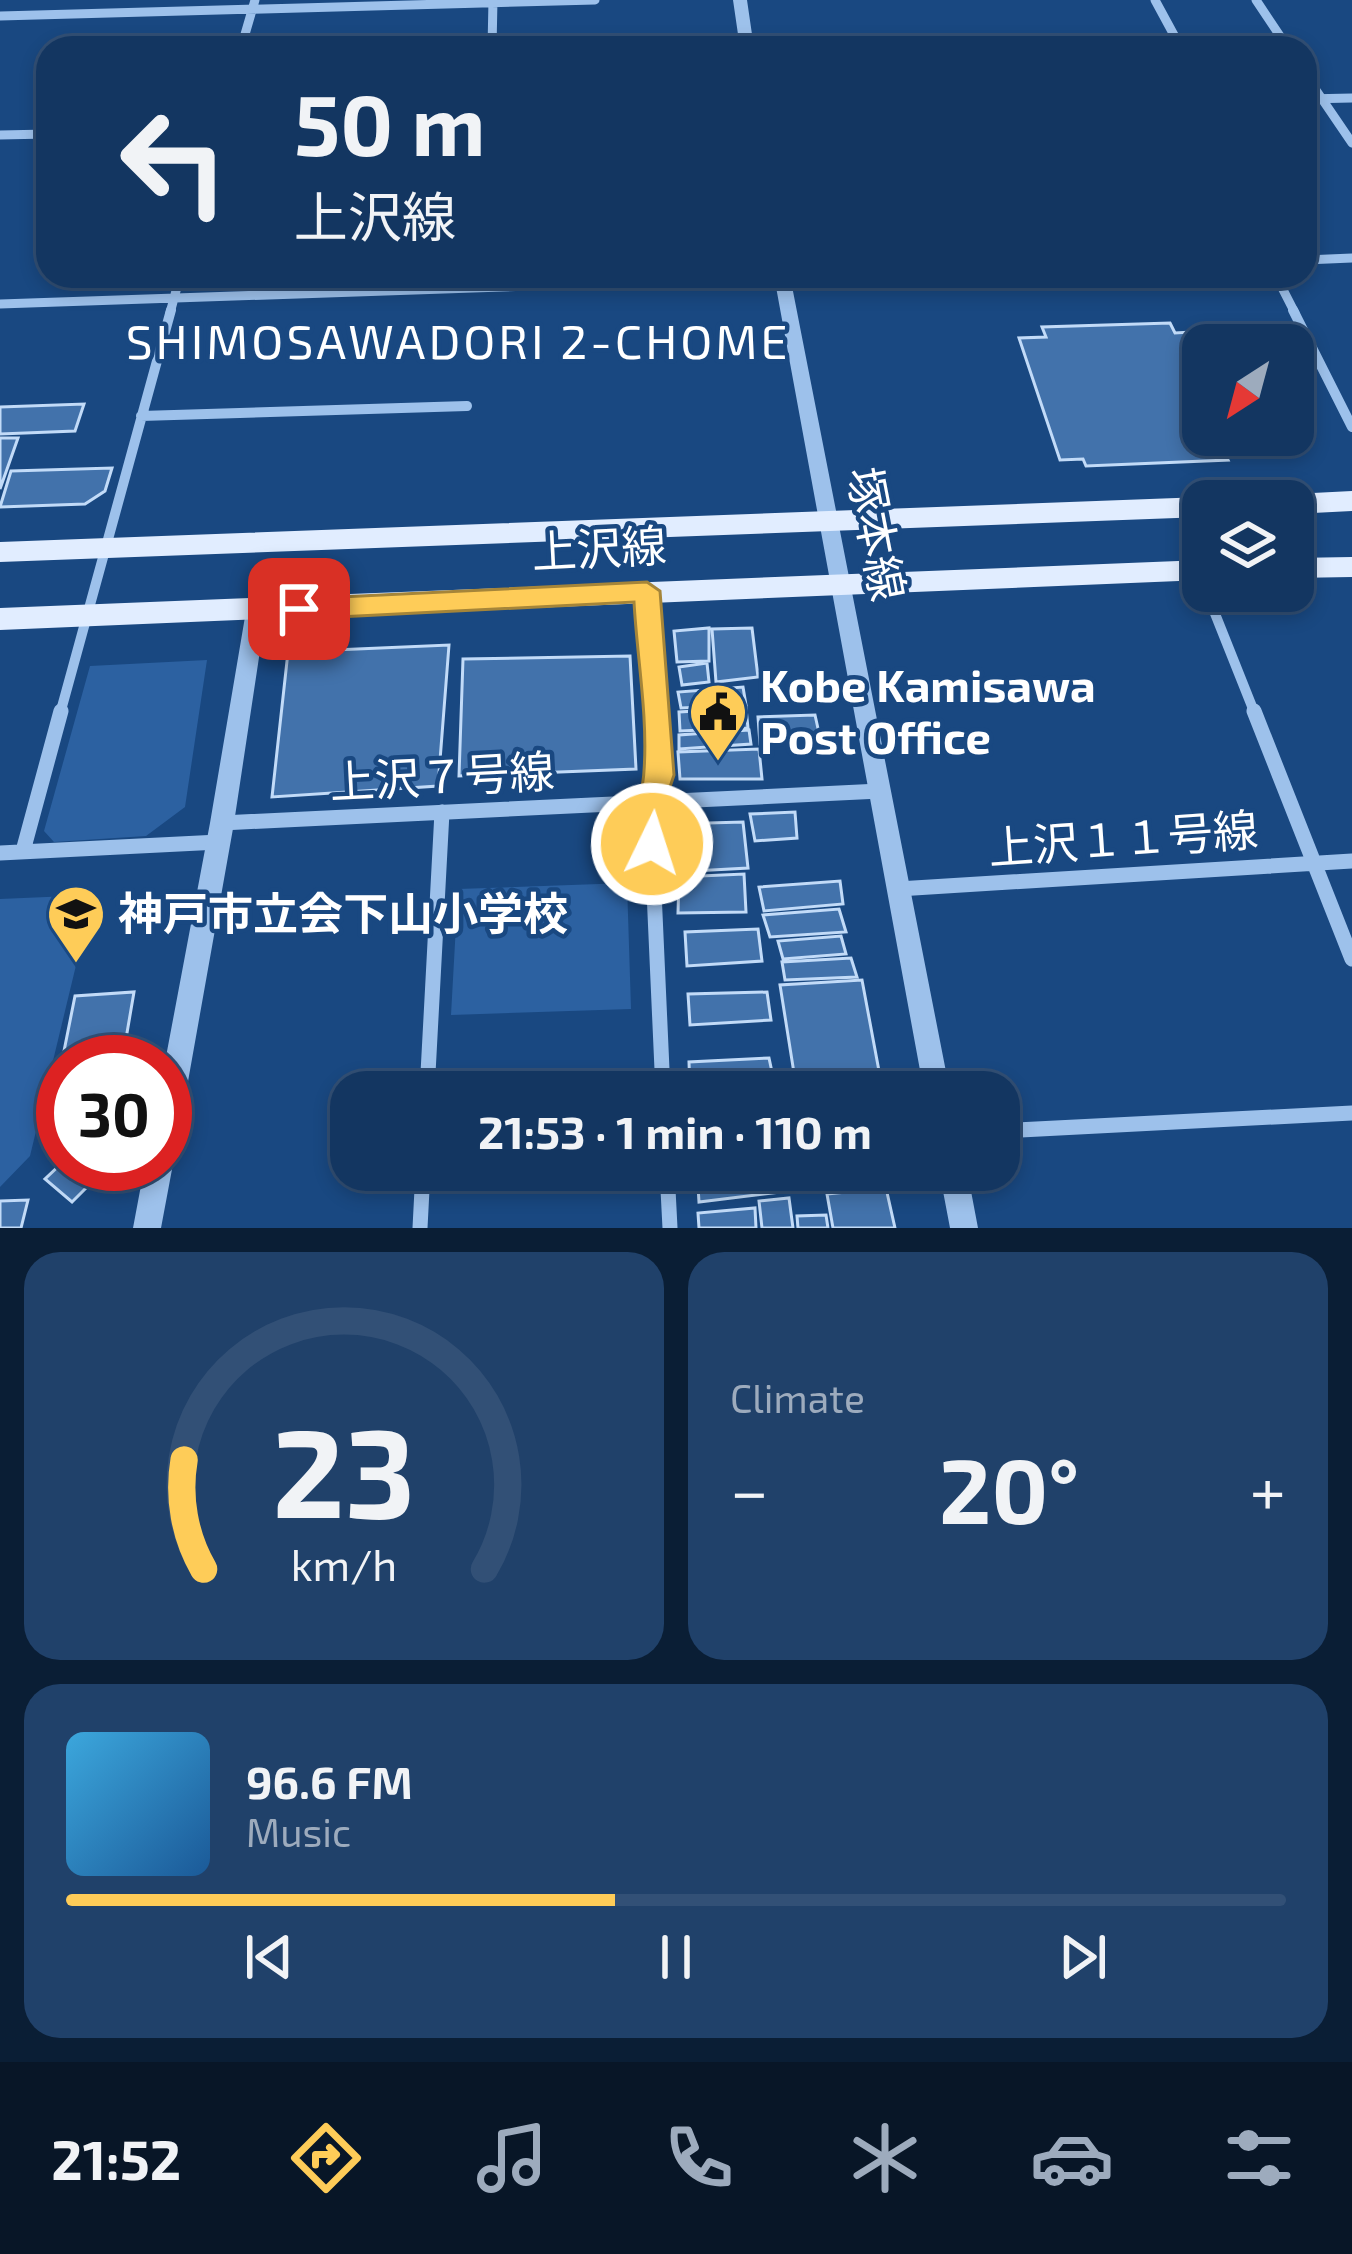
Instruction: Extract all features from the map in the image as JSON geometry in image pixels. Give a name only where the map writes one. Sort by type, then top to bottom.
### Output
[{"type":"main road","points":[[1314,502],[1352,501]]},
{"type":"main road","name":"上沢線","points":[[0,552],[1182,508]]},
{"type":"main road","points":[[1314,568],[1352,567]]},
{"type":"main road","name":"上沢線","points":[[0,619],[844,581],[1182,579]]},
{"type":"street","points":[[0,16],[254,5],[595,0]]},
{"type":"street","points":[[740,0],[745,36]]},
{"type":"street","points":[[1155,0],[1174,36]]},
{"type":"street","points":[[1256,0],[1280,36]]},
{"type":"street","points":[[492,36],[493,2]]},
{"type":"street","points":[[245,36],[254,5]]},
{"type":"street","points":[[1317,92],[1352,143]]},
{"type":"street","points":[[1317,99],[1352,98]]},
{"type":"street","points":[[0,135],[36,134]]},
{"type":"street","points":[[1317,259],[1352,258]]},
{"type":"street","points":[[23,851],[176,288]]},
{"type":"street","points":[[0,304],[503,288]]},
{"type":"street","name":"塚本線","points":[[784,288],[844,581],[934,1071]]},
{"type":"street","points":[[1282,288],[1352,427]]},
{"type":"street","points":[[1337,397],[1352,397]]},
{"type":"street","points":[[141,416],[467,406]]},
{"type":"street","points":[[647,591],[659,775],[650,802],[662,1071]]},
{"type":"street","points":[[183,1035],[256,611]]},
{"type":"street","points":[[1215,612],[1352,959]]},
{"type":"street","name":"上沢７号線","points":[[0,853],[442,812],[880,791]]},
{"type":"street","points":[[428,1071],[442,812]]},
{"type":"street","name":"上沢１１号線","points":[[898,889],[1352,861]]},
{"type":"street","points":[[1020,1130],[1352,1113]]},
{"type":"street","points":[[147,1228],[154,1191]]},
{"type":"street","points":[[420,1228],[422,1191]]},
{"type":"street","points":[[668,1191],[670,1228]]},
{"type":"street","points":[[956,1191],[964,1228]]},
{"type":"shaded area","points":[[207,660],[185,807],[146,836],[54,842],[44,831],[90,666]]},
{"type":"shaded area","points":[[627,883],[631,1009],[451,1015],[458,889]]},
{"type":"shaded area","points":[[93,895],[59,1035],[36,1035],[36,1131],[30,1156],[0,1187],[0,899]]},
{"type":"building","points":[[1170,323],[1175,333],[1182,333],[1182,456],[1226,456],[1228,460],[1086,466],[1083,459],[1060,460],[1019,338],[1046,337],[1042,327]]},
{"type":"building","points":[[84,404],[75,431],[0,434],[0,407]]},
{"type":"building","points":[[0,438],[18,438],[0,489]]},
{"type":"building","points":[[112,468],[105,491],[85,504],[0,507],[11,471]]},
{"type":"building","points":[[709,628],[709,661],[677,662],[674,631]]},
{"type":"building","points":[[752,628],[758,677],[716,682],[712,629]]},
{"type":"building","points":[[449,645],[438,786],[272,797],[288,652]]},
{"type":"building","points":[[630,656],[636,769],[459,776],[463,659]]},
{"type":"building","points":[[707,663],[709,682],[682,685],[679,667]]},
{"type":"building","points":[[743,687],[746,705],[681,708],[678,692]]},
{"type":"building","points":[[746,708],[748,728],[680,731],[679,712]]},
{"type":"building","points":[[815,715],[821,742],[760,744],[758,717]]},
{"type":"building","points":[[749,730],[751,744],[679,749],[679,735]]},
{"type":"building","points":[[759,749],[762,779],[680,779],[678,752]]},
{"type":"building","points":[[795,812],[797,838],[755,841],[750,814]]},
{"type":"building","points":[[743,822],[748,868],[675,872],[673,824]]},
{"type":"building","points":[[744,874],[746,912],[678,913],[679,877]]},
{"type":"building","points":[[840,881],[843,904],[764,911],[759,887]]},
{"type":"building","points":[[839,909],[846,932],[770,937],[763,915]]},
{"type":"building","points":[[758,929],[762,961],[687,966],[685,932]]},
{"type":"building","points":[[841,936],[846,954],[783,959],[778,941]]},
{"type":"building","points":[[851,958],[857,977],[785,980],[782,962]]},
{"type":"building","points":[[862,980],[879,1071],[794,1071],[780,985]]},
{"type":"building","points":[[134,992],[127,1035],[67,1035],[75,996]]},
{"type":"building","points":[[767,992],[771,1020],[690,1025],[688,994]]},
{"type":"building","points":[[769,1058],[772,1071],[689,1071],[689,1062]]},
{"type":"building","points":[[59,1191],[83,1191],[72,1202]]},
{"type":"building","points":[[698,1191],[790,1191],[699,1202]]},
{"type":"building","points":[[887,1191],[895,1228],[833,1228],[827,1194]]},
{"type":"building","points":[[789,1198],[793,1228],[762,1228],[759,1201]]},
{"type":"building","points":[[28,1200],[21,1228],[0,1228],[0,1201]]},
{"type":"building","points":[[755,1208],[756,1228],[699,1228],[698,1213]]},
{"type":"building","points":[[826,1215],[828,1228],[798,1228],[797,1216]]},
{"type":"place","name":"Kobe Kamisawa Post Office","points":[[718,763]]},
{"type":"place","name":"神戸市立会下山小学校","points":[[76,965]]},
{"type":"district","name":"SHIMOSAWADORI 2-CHOME","points":[[458,342]]},
{"type":"route","points":[[299,609],[647,591],[659,775],[650,802],[652,844]]}]
